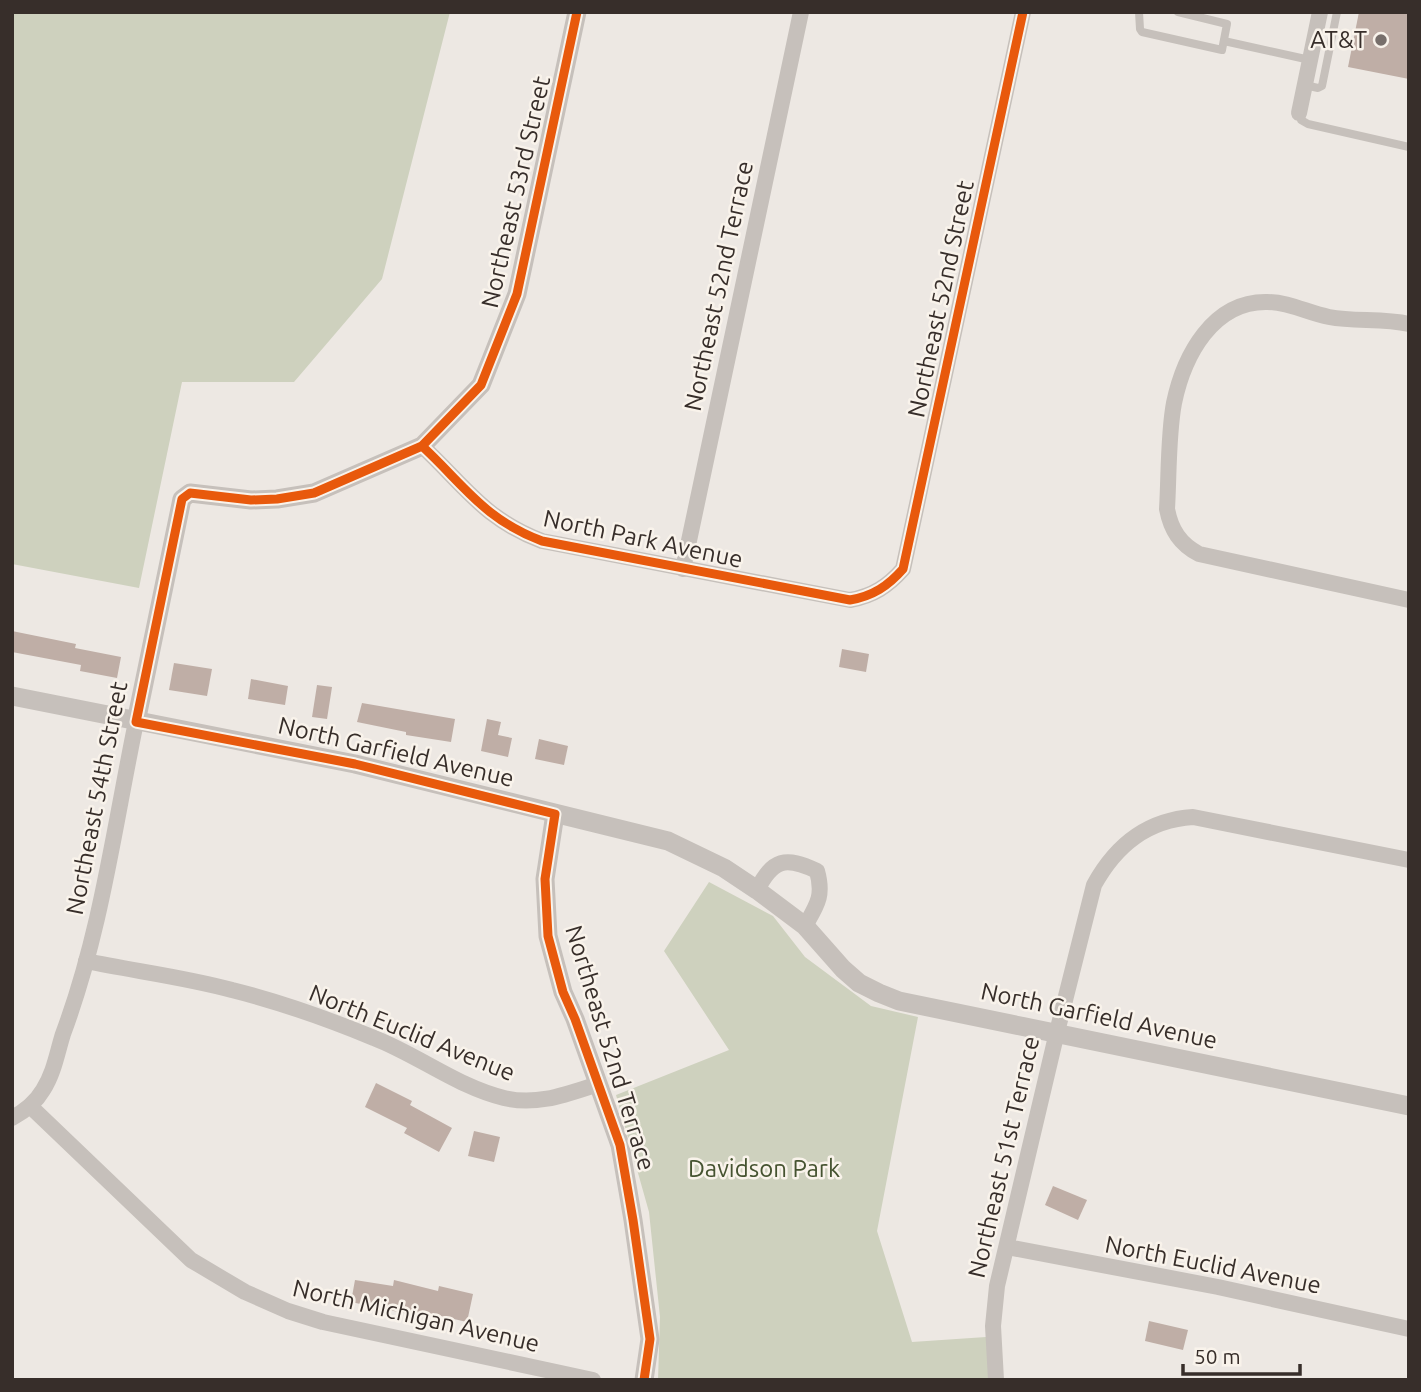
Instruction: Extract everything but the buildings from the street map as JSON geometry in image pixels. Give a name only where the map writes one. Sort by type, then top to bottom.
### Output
[{"type":"street","name":"Northeast 53rd Street","points":[[190,493],[251,500],[314,493],[422,446],[481,385],[517,294],[577,12]]},
{"type":"street","name":"Northeast 52nd Terrace","points":[[683,569],[801,12]]},
{"type":"street","name":"Northeast 52nd Street","points":[[885,587],[903,569],[1023,12]]},
{"type":"street","points":[[1299,113],[1320,12]]},
{"type":"street","points":[[1409,324],[1333,318],[1291,305],[1269,302],[1246,304],[1227,312],[1208,327],[1194,348],[1180,381],[1174,404],[1167,509],[1173,531],[1188,548],[1199,554],[1409,600]]},
{"type":"street","name":"North Park Avenue","points":[[422,446],[455,477],[484,510],[521,533],[542,541],[850,600],[870,595],[885,587]]},
{"type":"street","name":"Northeast 54th Street","points":[[30,1106],[49,1079],[95,935],[117,812],[182,499],[190,493]]},
{"type":"street","name":"North Garfield Avenue","points":[[12,696],[355,764],[668,841],[724,869],[757,890],[805,926],[843,970],[878,993],[899,1000],[1409,1106]]},
{"type":"street","name":"Northeast 52nd Terrace","points":[[555,814],[545,879],[548,936],[560,983],[620,1145],[650,1339],[644,1380]]},
{"type":"street","name":"Northeast 51st Terrace","points":[[996,1380],[993,1326],[997,1286],[1056,1032],[1094,885],[1105,865],[1132,838],[1159,823],[1194,817],[1409,860]]},
{"type":"street","points":[[757,890],[767,871],[781,862],[800,863],[817,871],[821,884],[820,899],[805,926]]},
{"type":"street","name":"North Euclid Avenue","points":[[86,961],[232,989],[304,1012],[376,1038],[485,1092],[505,1098],[537,1100],[558,1097],[598,1084]]},
{"type":"street","points":[[12,1118],[30,1106]]},
{"type":"street","name":"North Michigan Avenue","points":[[30,1106],[191,1260],[245,1292],[288,1311],[323,1322],[593,1380]]},
{"type":"street","name":"North Euclid Avenue","points":[[1007,1248],[1218,1287],[1409,1329]]},
{"type":"lane","points":[[1139,12],[1140,29],[1149,34],[1222,50],[1227,24],[1178,12]]},
{"type":"lane","points":[[1305,85],[1318,88],[1322,86],[1337,12]]},
{"type":"lane","points":[[1224,41],[1310,60]]},
{"type":"lane","points":[[1299,113],[1301,120],[1319,128],[1409,147]]},
{"type":"green space","points":[[12,12],[450,12],[382,279],[294,382],[182,382],[139,588],[12,564]]},
{"type":"green space","name":"Davidson Park","points":[[709,882],[773,916],[805,957],[871,1006],[918,1017],[877,1231],[912,1342],[986,1337],[991,1380],[658,1380],[660,1317],[649,1212],[616,1095],[729,1050],[664,951]]},
{"type":"cycle path","points":[[577,12],[517,294],[481,385],[422,446],[314,493],[251,500],[190,493],[182,499],[136,722],[355,764],[555,814],[545,879],[548,936],[563,992],[620,1145],[650,1339],[644,1380]]},
{"type":"cycle path","points":[[422,446],[490,512],[542,541],[850,600],[866,596],[886,585],[903,569],[1023,12]]},
{"type":"place","name":"AT&T","points":[[1381,40]]}]
